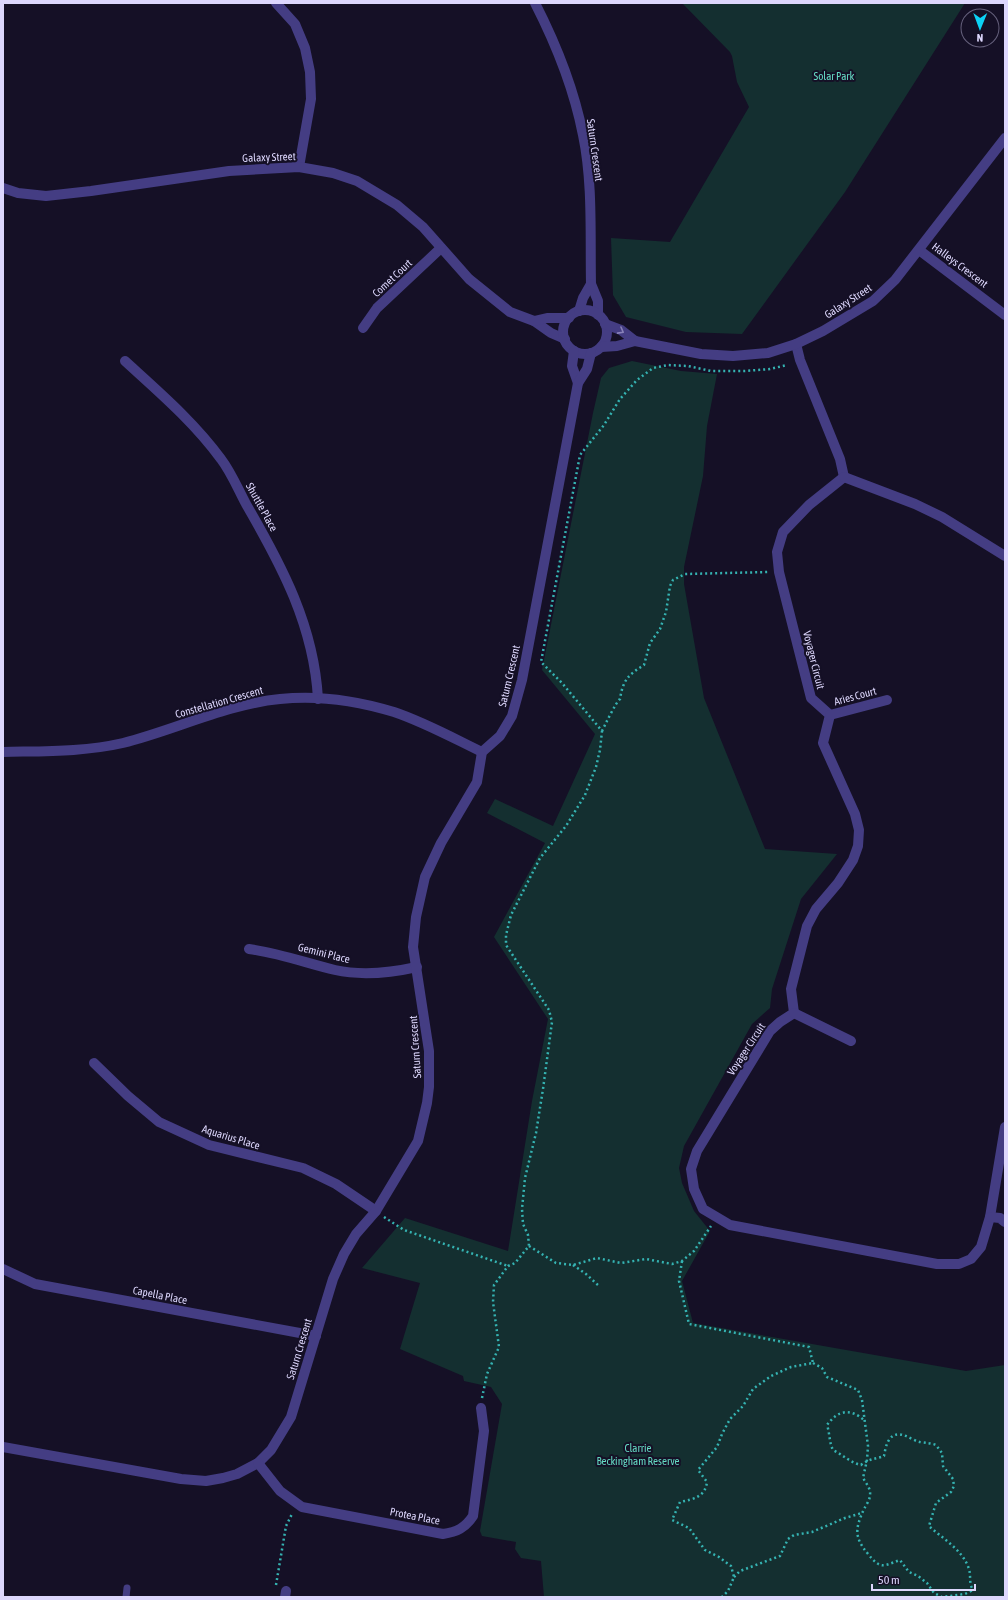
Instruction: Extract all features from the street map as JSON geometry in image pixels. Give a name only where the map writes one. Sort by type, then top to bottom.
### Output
[{"type":"street","points":[[276,3],[295,24],[305,48],[310,72],[311,99],[299,167]]},
{"type":"street","name":"Saturn Crescent","points":[[535,3],[551,36],[573,98],[583,134],[588,171],[591,284],[598,301],[598,315]]},
{"type":"street","name":"Galaxy Street","points":[[601,346],[617,346],[635,341],[702,354],[733,356],[768,353],[796,344],[822,331],[873,301],[895,280],[1005,138]]},
{"type":"street","name":"Galaxy Street","points":[[3,188],[18,193],[46,196],[228,171],[299,167],[333,173],[357,182],[397,205],[422,227],[469,280],[510,312],[534,321],[551,333],[565,339]]},
{"type":"street","name":"Comet Court","points":[[363,328],[377,308],[441,248]]},
{"type":"street","name":"Halleys Crescent","points":[[919,250],[1005,314]]},
{"type":"street","name":"Saturn Crescent","points":[[579,311],[583,298],[591,284]]},
{"type":"street","points":[[579,311],[592,312],[598,315],[605,324],[606,336],[601,346],[591,353],[584,354],[574,351],[570,348],[565,339],[564,329],[569,318],[579,311]]},
{"type":"street","name":"Galaxy Street","points":[[534,321],[547,318],[569,318]]},
{"type":"street","name":"Galaxy Street","points":[[605,324],[621,330],[635,341]]},
{"type":"street","points":[[796,344],[800,360],[840,459],[844,477],[942,517],[1005,556]]},
{"type":"street","name":"Saturn Crescent","points":[[574,351],[572,366],[578,383]]},
{"type":"street","name":"Saturn Crescent","points":[[3,1447],[206,1481],[237,1474],[258,1463],[271,1450],[291,1417],[333,1279],[344,1254],[356,1234],[376,1211],[418,1141],[427,1103],[429,1087],[429,1051],[413,946],[416,917],[426,876],[441,843],[477,782],[482,752],[500,736],[512,716],[522,680],[578,383],[587,369],[591,353]]},
{"type":"street","name":"Shuttle Place","points":[[125,361],[172,404],[221,459],[264,534],[294,595],[307,632],[316,675],[318,699]]},
{"type":"street","name":"Voyager Circuit","points":[[830,715],[811,698],[779,572],[777,552],[783,532],[809,505],[844,477]]},
{"type":"street","name":"Constellation Crescent","points":[[3,752],[90,749],[123,743],[256,702],[282,699],[318,699],[351,702],[394,712],[431,727],[482,752]]},
{"type":"street","name":"Aries Court","points":[[830,715],[886,700]]},
{"type":"street","points":[[830,715],[823,744],[855,814],[859,830],[858,846],[853,860],[838,883],[816,909],[807,926],[791,989],[794,1013],[851,1041]]},
{"type":"street","name":"Gemini Place","points":[[249,949],[271,952],[343,971],[389,973],[417,967]]},
{"type":"street","name":"Voyager Circuit","points":[[794,1013],[770,1031],[697,1151],[691,1169],[694,1189],[703,1209],[730,1225],[937,1264],[959,1264],[971,1259],[981,1247],[990,1217],[1005,1127]]},
{"type":"street","name":"Aquarius Place","points":[[94,1063],[128,1096],[159,1122],[209,1145],[303,1168],[336,1184],[376,1211]]},
{"type":"street","points":[[990,1217],[1000,1218],[1005,1222]]},
{"type":"street","name":"Capella Place","points":[[3,1269],[34,1284],[316,1336]]},
{"type":"street","name":"Protea Place","points":[[258,1463],[280,1491],[302,1507],[443,1534],[462,1529],[467,1525],[473,1516],[484,1431],[481,1408]]},
{"type":"lane","points":[[126,1597],[127,1588]]},
{"type":"path","points":[[602,731],[562,683],[541,662],[580,455],[604,424],[620,399],[637,380],[653,368],[668,365],[688,366],[711,371],[746,371],[770,369],[787,365]]},
{"type":"path","points":[[481,1408],[483,1391],[488,1374],[499,1347],[493,1302],[494,1285],[508,1266],[515,1263],[529,1246],[528,1235],[523,1224],[522,1209],[525,1178],[544,1089],[552,1022],[548,1010],[506,945],[506,935],[511,915],[540,858],[566,826],[585,795],[596,766],[600,750],[602,731],[613,711],[616,701],[620,699],[622,687],[626,678],[644,665],[650,643],[660,629],[666,612],[670,586],[673,580],[685,574],[779,572]]},
{"type":"path","points":[[376,1211],[404,1230],[508,1266]]},
{"type":"path","points":[[529,1246],[556,1263],[573,1265],[597,1258],[621,1263],[646,1259],[672,1264],[682,1261],[694,1251],[717,1217]]},
{"type":"path","points":[[682,1261],[679,1281],[689,1324],[809,1347],[813,1363]]},
{"type":"path","points":[[573,1265],[600,1286]]},
{"type":"path","points":[[734,1577],[731,1566],[719,1556],[705,1550],[689,1528],[672,1520],[680,1502],[696,1499],[706,1489],[706,1482],[698,1470],[717,1447],[730,1420],[743,1406],[753,1389],[771,1376],[791,1367],[813,1363],[822,1368],[827,1377],[858,1390],[862,1400],[864,1420],[867,1429],[867,1460],[863,1478],[869,1488],[870,1495],[858,1523],[857,1536],[859,1543],[871,1558],[882,1566],[886,1566],[900,1560],[909,1572],[918,1576],[934,1593],[942,1597],[965,1594],[971,1591],[972,1588],[970,1584],[969,1570],[966,1562],[957,1550],[929,1526],[936,1503],[951,1492],[954,1486],[953,1479],[943,1466],[942,1453],[936,1445],[920,1442],[901,1434],[894,1436],[888,1441],[884,1456],[877,1459],[867,1460],[861,1465],[854,1464],[833,1450],[829,1442],[829,1432],[826,1425],[837,1414],[842,1412],[856,1414],[864,1420]]},
{"type":"path","points":[[285,1594],[275,1588],[286,1526],[296,1504]]},
{"type":"path","points":[[722,1597],[728,1591],[734,1577],[740,1571],[780,1556],[788,1539],[794,1535],[812,1532],[845,1518],[862,1513]]},
{"type":"green space","name":"Solar Park","points":[[682,3],[965,3],[962,8],[960,8],[960,11],[845,192],[742,334],[686,332],[626,317],[613,295],[611,238],[670,242],[749,107],[737,82],[730,52]]},
{"type":"green space","name":"Clarrie Beckingham Reserve","points":[[632,361],[681,371],[717,374],[707,426],[703,476],[684,567],[684,584],[704,698],[765,849],[837,854],[801,899],[772,989],[770,1008],[752,1024],[684,1146],[679,1168],[682,1183],[694,1211],[710,1231],[682,1281],[693,1323],[966,1371],[1005,1365],[1005,1597],[544,1597],[541,1561],[521,1558],[515,1549],[516,1542],[482,1536],[480,1531],[502,1404],[491,1387],[464,1381],[463,1376],[400,1349],[420,1283],[362,1268],[405,1218],[508,1251],[532,1101],[548,1019],[494,937],[545,843],[487,813],[495,799],[553,826],[595,734],[542,670],[601,378],[609,368]]}]
